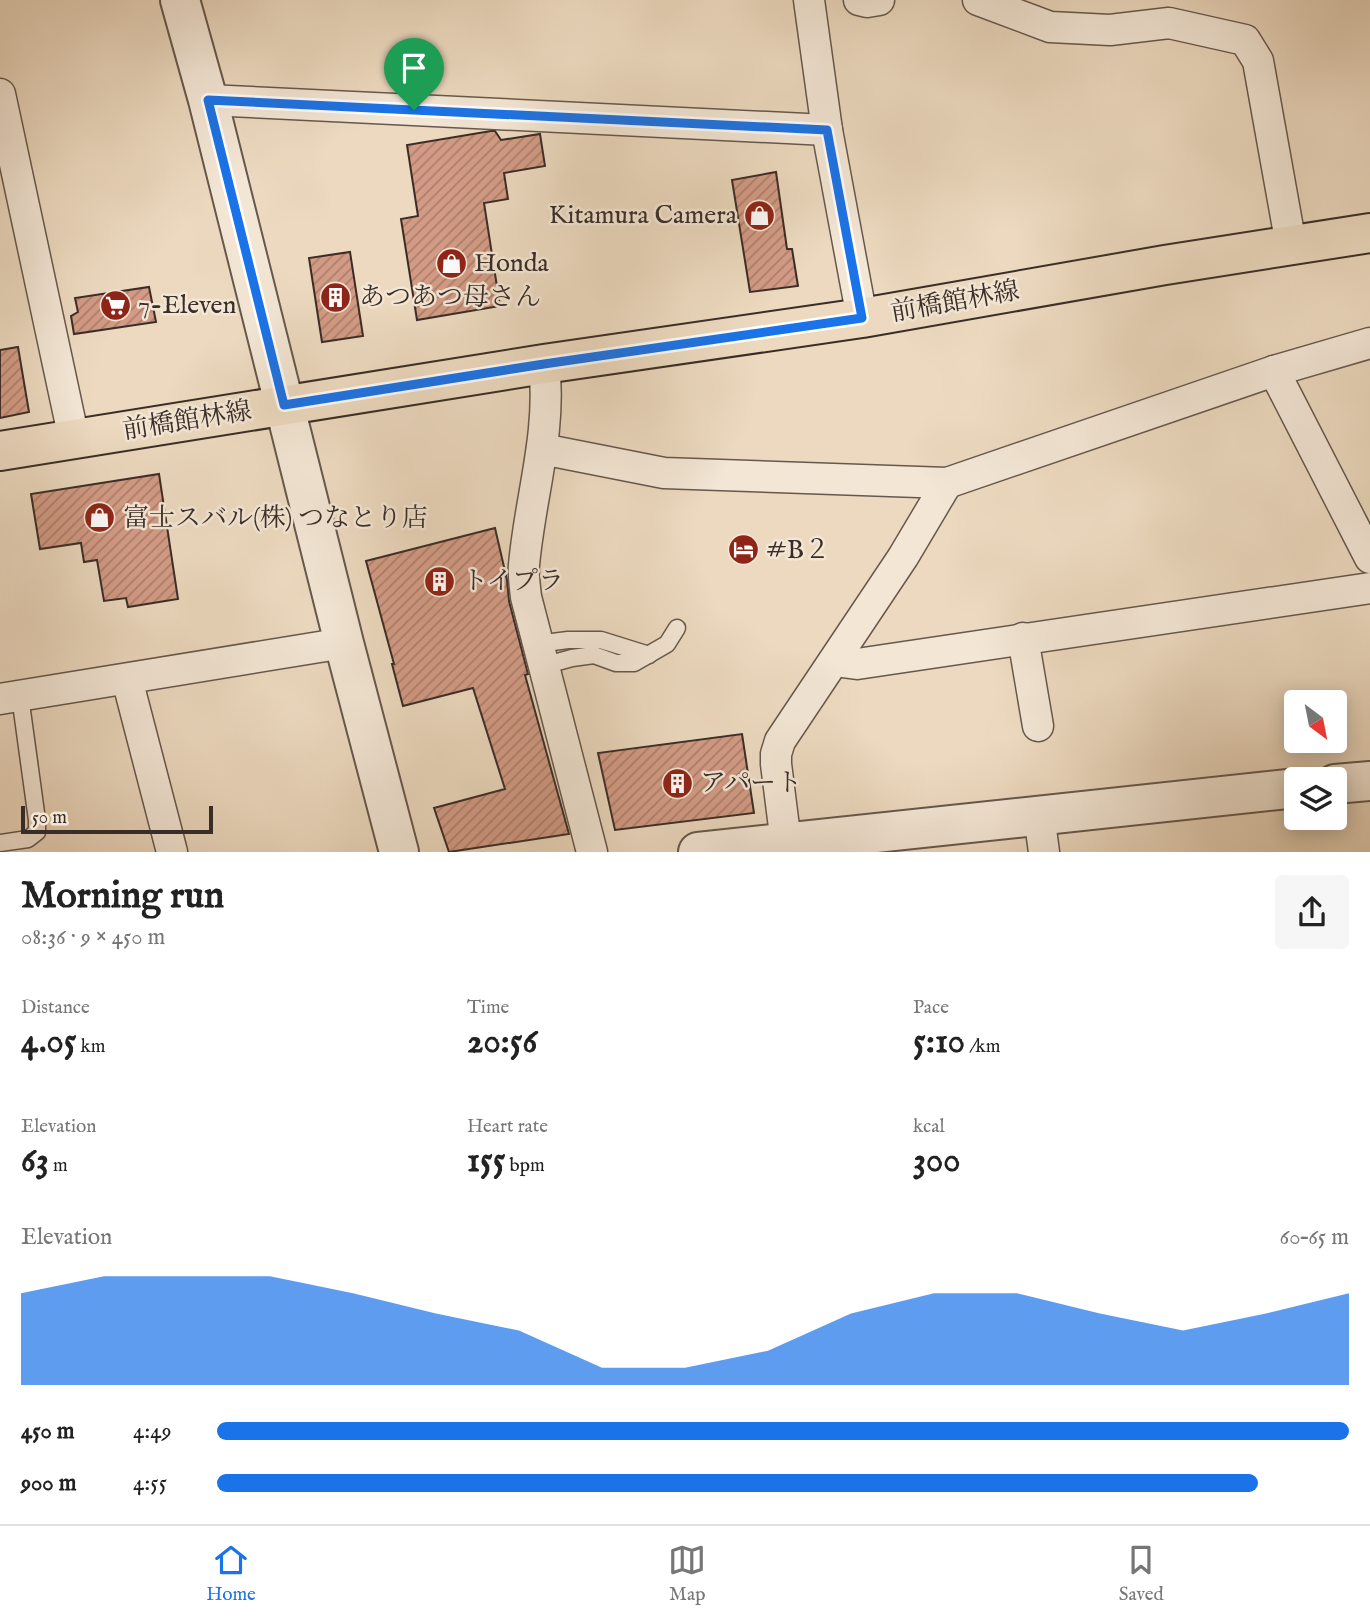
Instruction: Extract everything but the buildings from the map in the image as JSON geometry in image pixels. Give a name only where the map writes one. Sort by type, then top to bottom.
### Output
[{"type":"main road","name":"前橋館林線","points":[[0,451],[544,364],[862,318],[1165,265],[1370,233]]},
{"type":"street","points":[[180,0],[208,100],[399,852]]},
{"type":"street","points":[[809,0],[827,130],[862,318]]},
{"type":"street","points":[[859,0],[879,0]]},
{"type":"street","points":[[978,0],[1050,27],[1110,30],[1169,23],[1245,40],[1258,61],[1291,245]]},
{"type":"street","points":[[0,94],[74,439]]},
{"type":"street","points":[[208,100],[827,130]]},
{"type":"street","points":[[542,449],[664,473],[947,483],[1274,371],[1370,343]]},
{"type":"street","points":[[544,364],[547,390],[542,449],[524,567],[526,597],[592,852]]},
{"type":"street","points":[[1274,371],[1370,558]]},
{"type":"street","points":[[786,843],[776,764],[780,741],[903,557],[947,483]]},
{"type":"street","points":[[835,661],[857,664],[1370,589]]},
{"type":"street","points":[[1023,638],[1038,726]]},
{"type":"street","points":[[10,697],[344,643]]},
{"type":"street","points":[[127,679],[172,852]]},
{"type":"street","points":[[1347,784],[1370,781]]},
{"type":"street","points":[[698,852],[786,843],[1041,834],[1284,790]]},
{"type":"lane","points":[[540,655],[572,658],[594,655],[616,663],[634,663],[667,644],[677,628]]},
{"type":"lane","points":[[540,655],[569,640],[601,640],[649,655]]},
{"type":"lane","points":[[0,843],[28,839],[37,832],[37,820],[10,697]]},
{"type":"place","name":"Kitamura Camera","points":[[760,215]]},
{"type":"place","name":"Honda","points":[[451,263]]},
{"type":"place","name":"あつあつ母さん","points":[[336,297]]},
{"type":"place","name":"7-Eleven","points":[[115,305]]},
{"type":"place","name":"富士スバル(株) つなとり店","points":[[100,518]]},
{"type":"place","name":"#B２","points":[[743,550]]},
{"type":"place","name":"トイプラ","points":[[439,581]]},
{"type":"place","name":"アパート","points":[[677,783]]},
{"type":"route","points":[[208,100],[414,110],[827,130],[862,318],[284,405],[208,100]]}]
